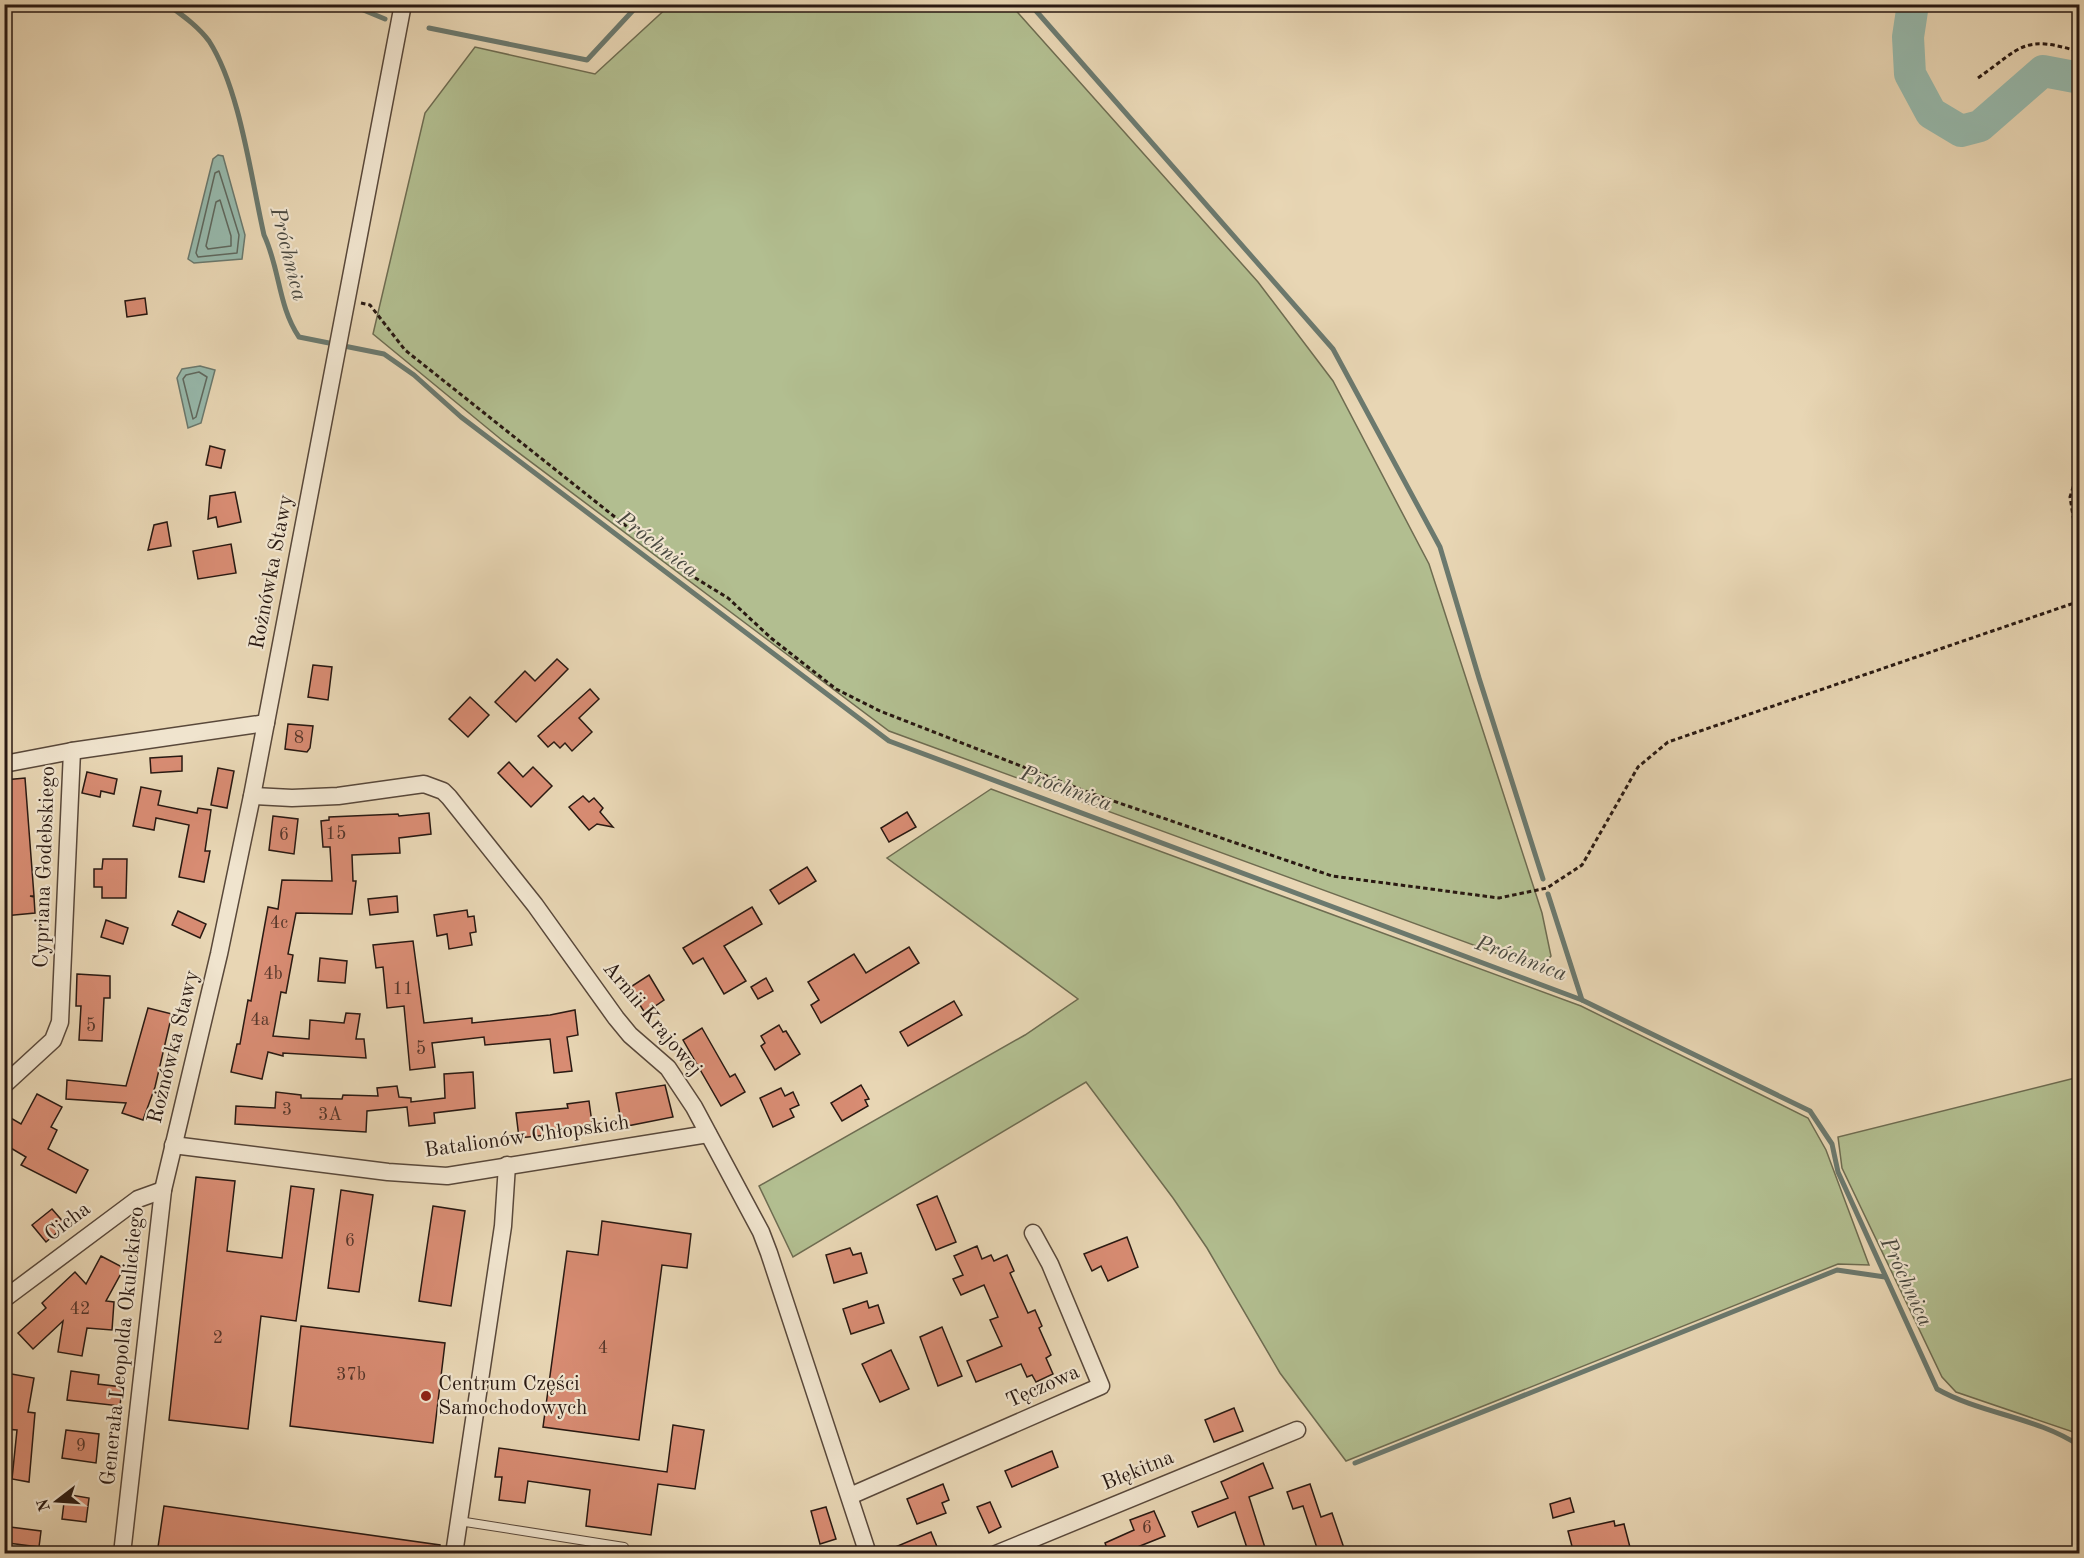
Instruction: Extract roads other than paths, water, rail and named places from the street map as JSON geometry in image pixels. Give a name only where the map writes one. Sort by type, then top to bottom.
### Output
[{"type":"street","name":"Rożnówka Stawy","points":[[173,1145],[219,954],[252,796],[403,4]]},
{"type":"street","name":"Cypriana Godebskiego","points":[[4,1085],[53,1040],[60,1022],[72,751],[266,723]]},
{"type":"street","points":[[4,764],[72,751]]},
{"type":"street","name":"Armii Krajowej","points":[[252,796],[292,798],[338,796],[424,784],[443,791],[536,905],[616,1018],[630,1035],[668,1068],[708,1134],[765,1243],[850,1496],[867,1554]]},
{"type":"street","name":"Batalionów Chłopskich","points":[[173,1145],[419,1175],[447,1176],[708,1134]]},
{"type":"street","name":"Generała Leopolda Okulickiego","points":[[122,1554],[163,1190],[173,1145]]},
{"type":"street","points":[[454,1554],[502,1226],[507,1165]]},
{"type":"street","name":"Cicha","points":[[4,1299],[138,1199],[163,1190]]},
{"type":"street","name":"Tęczowa","points":[[850,1496],[1101,1386],[1050,1264],[1033,1233]]},
{"type":"street","name":"Błękitna","points":[[996,1554],[1298,1430]]},
{"type":"lane","points":[[459,1521],[624,1547]]},
{"type":"water","points":[[218,155],[223,156],[245,235],[242,259],[194,263],[188,259],[213,159]]},
{"type":"water","points":[[200,366],[215,370],[201,423],[188,428],[177,378],[182,369]]},
{"type":"waterway","points":[[4,11],[13,4]]},
{"type":"waterway","name":"Próchnica","points":[[167,4],[205,36],[220,61],[237,108],[264,235],[287,313],[299,337],[384,354],[414,375],[461,417],[889,741],[1582,1000],[1810,1111],[1832,1144],[1838,1172],[1937,1389],[1972,1404],[2046,1428],[2080,1446]]},
{"type":"waterway","points":[[349,4],[385,19]]},
{"type":"waterway","points":[[429,28],[587,60],[639,4]]},
{"type":"waterway","points":[[1030,4],[1333,349],[1440,547],[1543,879]]},
{"type":"waterway","points":[[1913,4],[1908,37],[1910,74],[1931,113],[1961,131],[1980,126],[2043,71],[2080,78]]},
{"type":"waterway","points":[[1548,894],[1582,1000]]},
{"type":"waterway","points":[[1355,1463],[1837,1270],[1885,1277]]},
{"type":"place","name":"Centrum Części Samochodowych","points":[[426,1396]]}]
